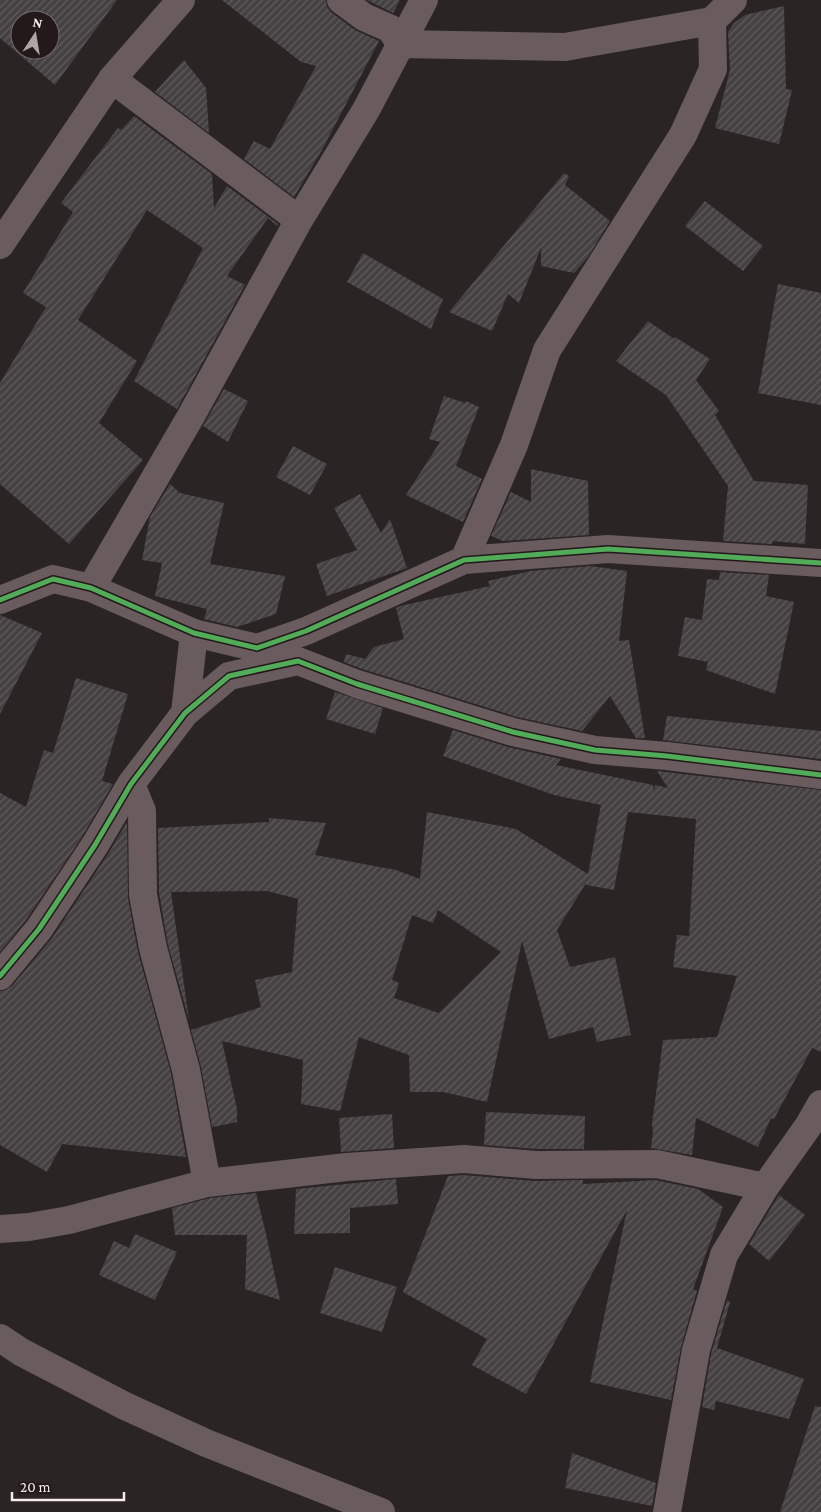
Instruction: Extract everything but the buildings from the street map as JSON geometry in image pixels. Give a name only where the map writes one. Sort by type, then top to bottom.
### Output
[{"type":"street","points":[[0,245],[112,79],[181,0]]},
{"type":"street","points":[[341,0],[364,17],[392,29],[400,44]]},
{"type":"street","points":[[91,588],[190,416],[299,220],[366,110],[424,0]]},
{"type":"street","points":[[400,44],[565,47],[712,21],[733,0]]},
{"type":"street","points":[[464,560],[514,445],[547,350],[683,135],[713,68],[712,21]]},
{"type":"street","points":[[112,79],[299,220]]},
{"type":"street","points":[[0,600],[53,579],[91,588],[194,633],[257,648],[306,631],[464,560],[608,549],[821,563]]},
{"type":"street","points":[[298,661],[306,631]]},
{"type":"street","points":[[185,713],[194,633]]},
{"type":"street","points":[[0,976],[39,929],[95,845],[131,784],[185,713],[229,676],[298,661],[357,684],[514,732],[596,750],[667,756],[821,774]]},
{"type":"street","points":[[131,784],[142,811],[144,895],[153,948],[186,1070],[206,1182]]},
{"type":"street","points":[[667,1512],[696,1350],[724,1255],[765,1187],[817,1120]]},
{"type":"street","points":[[0,1229],[29,1227],[69,1220],[206,1182],[347,1167],[464,1159],[536,1166],[657,1164],[765,1187]]},
{"type":"street","points":[[0,1338],[22,1352],[125,1406],[197,1439],[381,1512]]},
{"type":"cycle path","points":[[0,600],[53,579],[91,588],[194,633],[257,648],[306,631],[464,560],[608,549],[821,563]]},
{"type":"cycle path","points":[[0,976],[39,929],[95,845],[131,784],[185,713],[229,676],[298,661],[357,684],[513,732],[595,750],[667,756],[821,775]]}]
